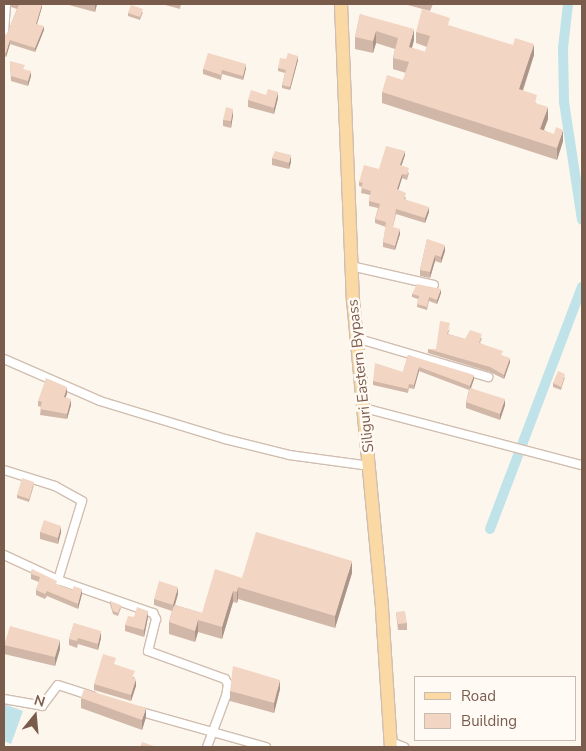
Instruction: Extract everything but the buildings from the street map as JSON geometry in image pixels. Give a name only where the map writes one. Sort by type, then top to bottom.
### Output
[{"type":"main road","name":"Siliguri Eastern Bypass","points":[[341,4],[351,266],[356,338],[370,466],[391,745]]},
{"type":"street","points":[[4,33],[6,4]]},
{"type":"street","points":[[351,266],[434,285]]},
{"type":"street","points":[[356,338],[488,378]]},
{"type":"street","points":[[4,359],[100,401],[226,439],[289,455],[370,466]]},
{"type":"street","points":[[364,408],[582,465]]},
{"type":"street","points":[[4,470],[55,486],[82,501],[58,580]]},
{"type":"street","points":[[4,555],[58,580],[153,613],[156,618],[148,651],[225,679],[228,690],[207,747]]},
{"type":"street","points":[[4,699],[42,706],[56,685],[97,698]]},
{"type":"street","points":[[125,706],[266,747]]},
{"type":"street","points":[[391,745],[404,747]]},
{"type":"water","points":[[4,704],[23,711],[11,744],[4,741]]},
{"type":"waterway","points":[[568,4],[563,48],[564,102],[582,220]]},
{"type":"waterway","points":[[490,529],[582,287]]}]
